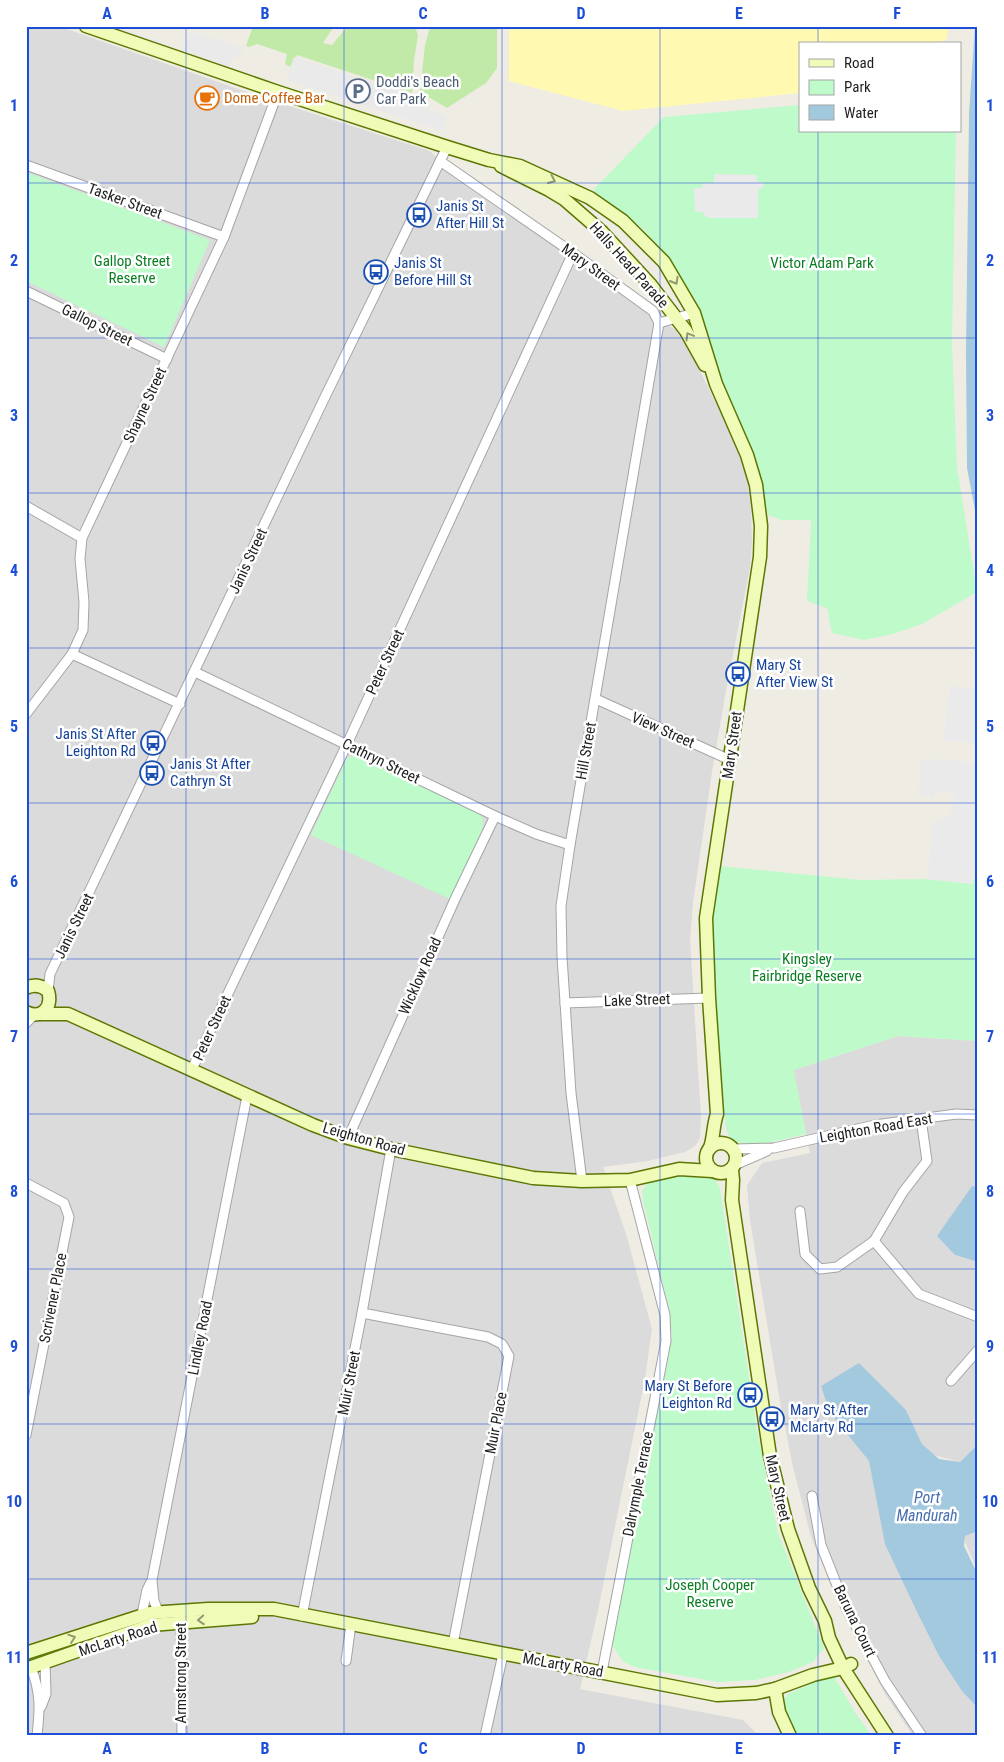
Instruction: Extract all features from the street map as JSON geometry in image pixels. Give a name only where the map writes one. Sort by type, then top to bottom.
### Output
[{"type":"street","name":"Halls Head Parade","points":[[86,26],[447,148],[489,160],[520,166],[555,180],[590,198],[623,221],[664,262],[694,314],[677,319],[650,284],[602,232],[564,199],[489,160]]},
{"type":"street","name":"Shayne Street","points":[[26,714],[72,654],[83,630],[84,602],[80,560],[82,538],[224,237],[278,92]]},
{"type":"street","name":"Janis Street","points":[[40,991],[50,974],[180,704],[324,399],[447,148]]},
{"type":"street","name":"Mary Street","points":[[440,161],[573,253],[652,311],[659,324]]},
{"type":"street","name":"Tasker Street","points":[[26,165],[224,237]]},
{"type":"street","name":"Peter Street","points":[[192,1069],[347,744],[573,253]]},
{"type":"street","name":"Gallop Street","points":[[26,291],[167,359]]},
{"type":"street","name":"Mary Street","points":[[694,314],[716,384],[751,466],[759,501],[761,526],[760,558],[706,918],[717,1114],[714,1122],[714,1136],[707,1162],[724,1181],[732,1200]]},
{"type":"street","name":"Mary Street","points":[[677,319],[686,331],[716,384]]},
{"type":"street","points":[[659,324],[677,319]]},
{"type":"street","name":"Hill Street","points":[[582,1181],[570,1093],[561,906],[659,324]]},
{"type":"street","points":[[26,506],[82,538]]},
{"type":"street","points":[[72,654],[180,704]]},
{"type":"street","name":"Cathryn Street","points":[[195,672],[495,816],[536,834],[570,845]]},
{"type":"street","name":"View Street","points":[[596,699],[730,760]]},
{"type":"street","name":"Wicklow Road","points":[[348,1138],[456,897],[495,816]]},
{"type":"street","name":"Leighton Road","points":[[40,991],[58,1003],[68,1014],[192,1069],[247,1096],[348,1138],[391,1149],[533,1178],[582,1181],[630,1180],[679,1169],[715,1172]]},
{"type":"street","name":"Leighton Road","points":[[32,1016],[48,1007],[40,991]]},
{"type":"street","name":"Lake Street","points":[[565,1003],[709,998]]},
{"type":"street","name":"Leighton Road","points":[[32,1016],[68,1014]]},
{"type":"street","name":"Lindley Road","points":[[150,1616],[147,1590],[152,1580],[247,1096]]},
{"type":"street","name":"Mary Street","points":[[717,1114],[721,1121],[724,1135],[736,1157],[733,1167],[732,1200],[770,1456],[788,1529],[809,1588],[825,1621],[836,1634],[840,1652],[867,1704],[887,1736]]},
{"type":"street","name":"Leighton Road East","points":[[733,1167],[774,1148],[875,1125],[956,1114],[978,1115]]},
{"type":"street","points":[[800,1211],[805,1254],[820,1269],[837,1267],[874,1242],[903,1192],[927,1161],[921,1119]]},
{"type":"street","points":[[709,1151],[718,1144],[732,1148]]},
{"type":"street","name":"Leighton Road East","points":[[732,1148],[774,1148]]},
{"type":"street","name":"Muir Street","points":[[302,1616],[362,1313],[391,1149]]},
{"type":"street","name":"Leighton Road","points":[[679,1169],[709,1151]]},
{"type":"street","points":[[715,1172],[726,1173],[733,1167]]},
{"type":"street","name":"Dalrymple Terrace","points":[[602,1672],[666,1341],[665,1315],[630,1180]]},
{"type":"street","name":"Scrivener Place","points":[[26,1184],[64,1203],[69,1217],[26,1435]]},
{"type":"street","points":[[874,1242],[919,1294],[978,1317]]},
{"type":"street","name":"Muir Place","points":[[362,1313],[488,1337],[502,1344],[509,1356],[453,1644]]},
{"type":"street","points":[[951,1381],[978,1350]]},
{"type":"street","name":"Baruna Court","points":[[812,1496],[821,1545],[846,1608],[885,1682],[922,1736]]},
{"type":"street","name":"Lindley Road","points":[[150,1616],[154,1601],[152,1580]]},
{"type":"street","name":"McLarty Road","points":[[30,1652],[150,1616],[274,1610],[717,1695],[756,1693],[775,1689],[813,1675],[847,1666]]},
{"type":"street","name":"McLarty Road","points":[[35,1666],[150,1616]]},
{"type":"street","name":"Armstrong Street","points":[[181,1616],[182,1736]]},
{"type":"street","points":[[346,1661],[351,1624]]},
{"type":"street","points":[[30,1652],[46,1694],[40,1707]]},
{"type":"street","name":"McLarty Road","points":[[813,1675],[840,1652]]},
{"type":"street","points":[[485,1736],[503,1654]]},
{"type":"street","points":[[35,1666],[40,1707],[37,1736]]},
{"type":"street","points":[[775,1689],[778,1712],[790,1736]]},
{"type":"shaded area","points":[[26,26],[58,26],[258,96],[430,151],[453,173],[650,314],[676,330],[699,369],[725,422],[748,484],[752,542],[750,568],[712,772],[693,903],[690,939],[701,1117],[700,1138],[695,1146],[685,1152],[648,1161],[603,1167],[627,1237],[652,1329],[645,1379],[580,1689],[743,1720],[759,1736],[26,1736]]},
{"type":"shaded area","points":[[104,26],[115,26],[162,42],[161,46]]},
{"type":"shaded area","points":[[189,31],[243,48],[240,55],[231,61],[228,67],[184,51]]},
{"type":"shaded area","name":"Doddi's Beach Car Park","points":[[294,57],[430,102],[429,110],[447,116],[442,131],[286,80]]},
{"type":"shaded area","points":[[714,174],[756,175],[757,182],[763,182],[764,186],[758,191],[758,218],[708,218],[702,212],[695,212],[694,188],[702,188],[703,183],[714,183]]},
{"type":"shaded area","points":[[950,686],[978,688],[978,743],[943,741]]},
{"type":"shaded area","points":[[921,759],[957,760],[978,765],[978,845],[972,884],[927,879],[933,823],[950,814],[954,794],[935,791],[934,799],[918,795]]},
{"type":"shaded area","points":[[898,1036],[978,1041],[978,1187],[972,1186],[955,1255],[978,1262],[978,1444],[960,1462],[934,1455],[922,1444],[906,1410],[885,1390],[830,1413],[869,1461],[978,1705],[978,1736],[913,1736],[885,1694],[835,1596],[811,1537],[793,1467],[780,1402],[750,1220],[747,1185],[762,1163],[810,1153],[793,1070]]},
{"type":"shaded area","points":[[978,1531],[978,1572],[965,1542],[965,1536]]},
{"type":"green space","points":[[253,26],[333,28],[323,43],[332,45],[346,28],[415,27],[418,35],[412,93],[297,55],[290,67],[285,64],[287,54],[257,44],[249,47],[246,46]]},
{"type":"green space","points":[[497,26],[497,68],[486,83],[447,108],[420,92],[425,45],[430,27]]},
{"type":"green space","name":"Victor Adam Park","points":[[799,105],[799,132],[956,132],[952,342],[957,467],[977,592],[922,624],[893,634],[864,640],[832,633],[827,608],[807,601],[811,520],[781,520],[768,515],[754,456],[714,360],[666,258],[644,230],[593,190],[664,117]]},
{"type":"green space","name":"Gallop Street Reserve","points":[[26,172],[210,240],[164,347],[26,281]]},
{"type":"green space","points":[[356,755],[479,813],[483,818],[483,830],[450,899],[311,835],[346,760]]},
{"type":"green space","name":"Kingsley Fairbridge Reserve","points":[[719,866],[860,880],[927,879],[972,884],[976,875],[978,877],[978,1041],[898,1036],[794,1070],[806,1134],[757,1144],[738,1143],[732,1139],[728,1133],[725,1121],[715,1012],[711,940],[713,898]]},
{"type":"green space","name":"Joseph Cooper Reserve","points":[[696,1171],[713,1175],[720,1188],[757,1430],[778,1533],[824,1648],[813,1662],[789,1672],[755,1680],[718,1682],[634,1667],[623,1661],[612,1645],[672,1336],[669,1309],[642,1191],[649,1181]]},
{"type":"green space","points":[[826,1677],[835,1678],[856,1714],[872,1736],[797,1736],[783,1715],[781,1703],[788,1694]]},
{"type":"sand","points":[[292,26],[441,26],[304,28]]},
{"type":"sand","points":[[509,26],[948,26],[947,39],[940,42],[799,42],[799,93],[623,111],[509,81]]},
{"type":"water","points":[[975,26],[978,26],[978,526],[967,468],[966,354],[969,113]]},
{"type":"water","points":[[972,1186],[978,1187],[978,1262],[955,1255],[937,1236]]},
{"type":"water","name":"Port Mandurah","points":[[859,1363],[906,1410],[922,1444],[939,1459],[960,1462],[978,1444],[978,1531],[965,1536],[964,1546],[978,1575],[978,1708],[962,1691],[939,1656],[885,1544],[869,1461],[830,1413],[821,1386]]},
{"type":"place","name":"Doddi's Beach Car Park","points":[[358,91]]},
{"type":"place","name":"Dome Coffee Bar","points":[[207,98]]},
{"type":"place","name":"Janis St After Hill St","points":[[419,215]]},
{"type":"place","name":"Janis St Before Hill St","points":[[376,272]]},
{"type":"place","name":"Mary St After View St","points":[[738,674]]},
{"type":"place","name":"Janis St After Leighton Rd","points":[[153,743]]},
{"type":"place","name":"Janis St After Cathryn St","points":[[152,773]]},
{"type":"place","name":"Mary St Before Leighton Rd","points":[[750,1395]]},
{"type":"place","name":"Mary St After Mclarty Rd","points":[[772,1419]]}]
